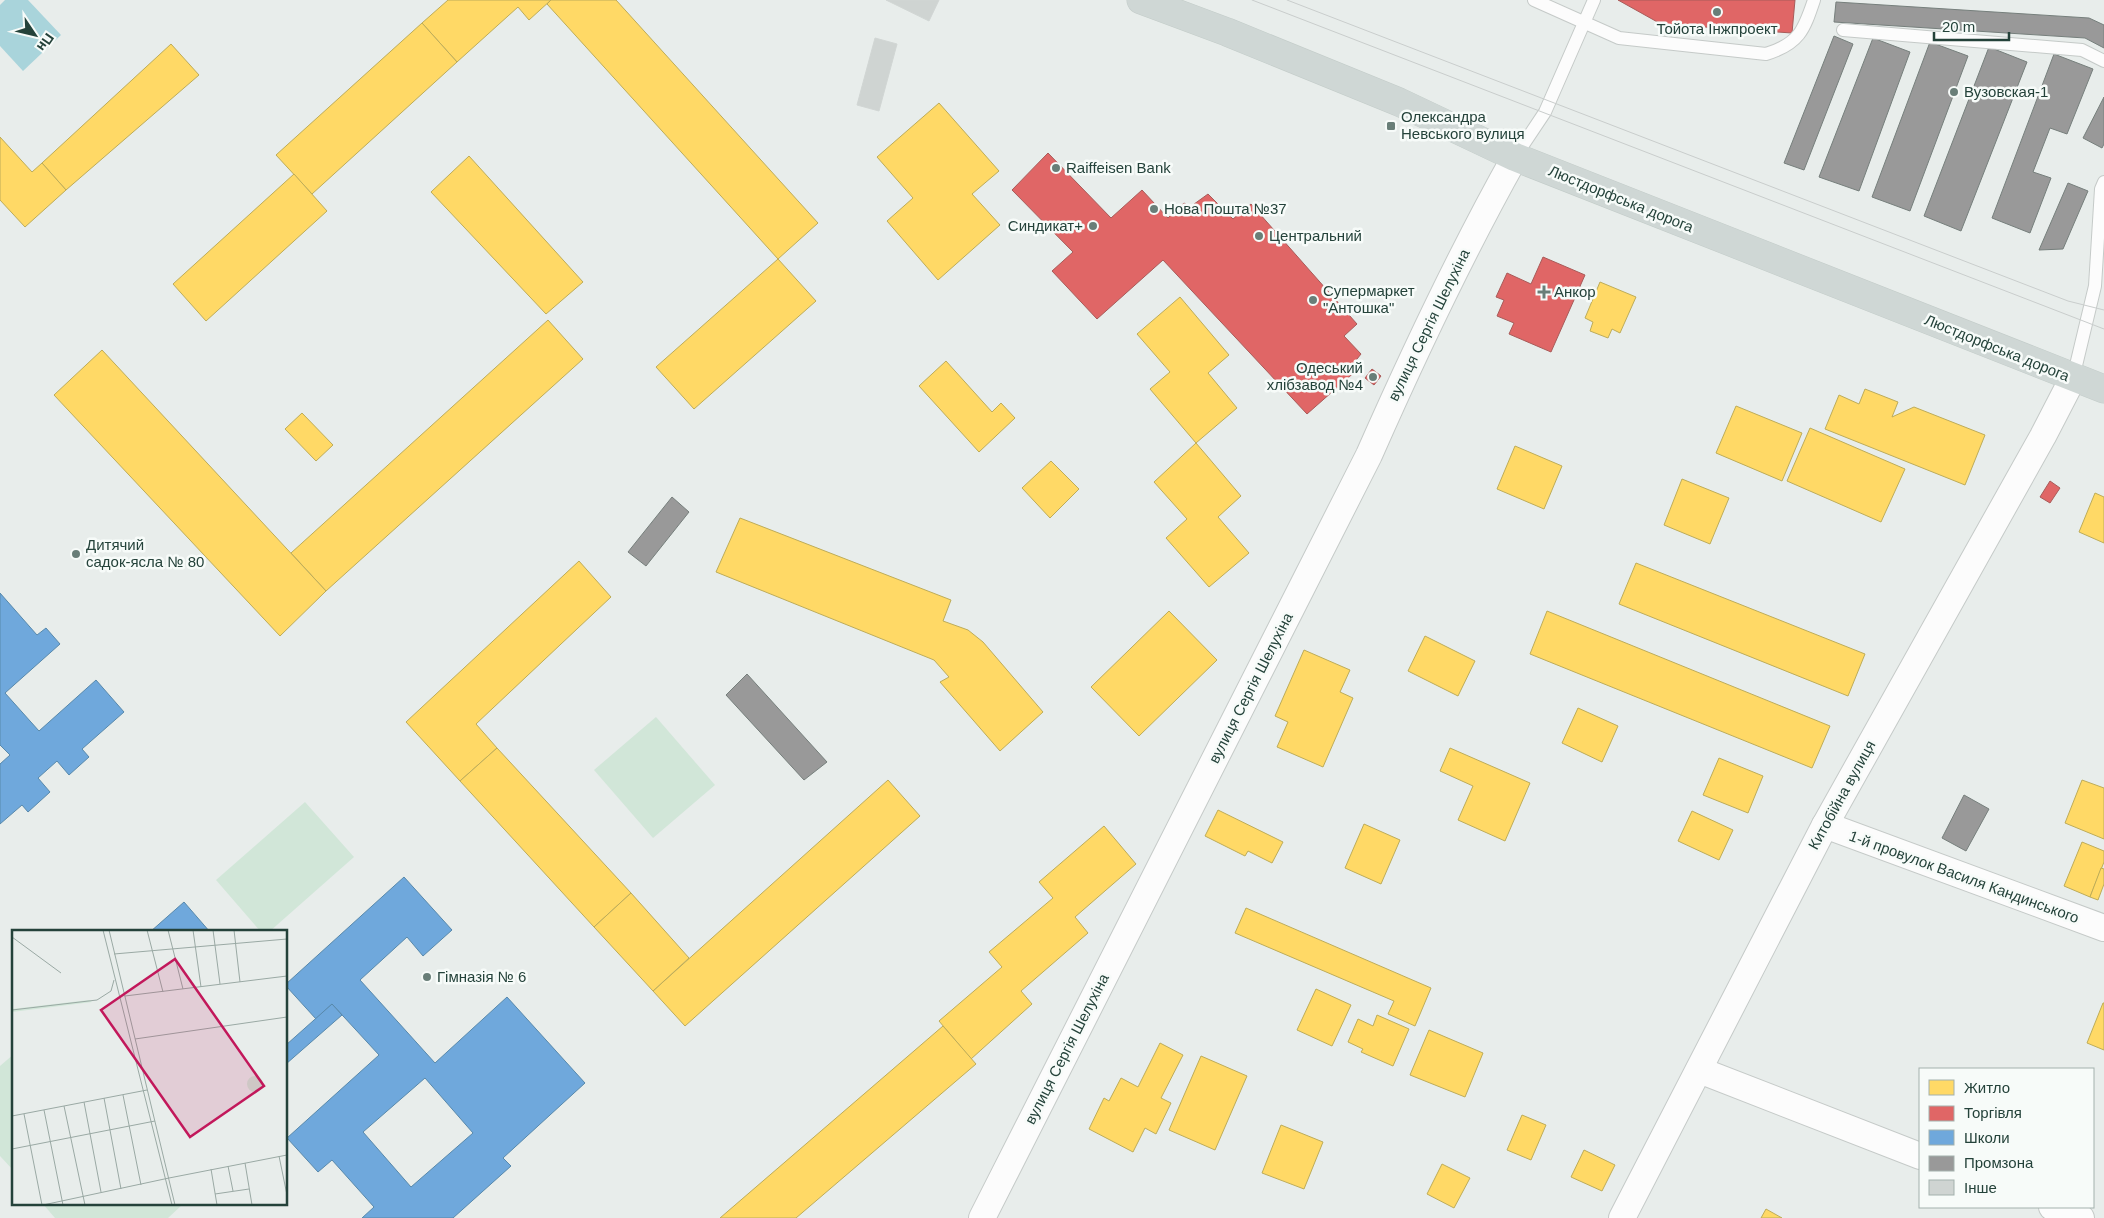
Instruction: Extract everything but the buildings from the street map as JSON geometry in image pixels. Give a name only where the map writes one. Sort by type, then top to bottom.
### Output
[{"type":"main road","name":"Люстдорфська дорога","points":[[1141,0],[1227,32],[1399,102],[1515,156],[2104,390]]},
{"type":"street","name":"вулиця Сергія Шелухіна","points":[[982,1218],[1365,464],[1415,351],[1515,156]]},
{"type":"street","name":"Китобійна вулиця","points":[[1622,1218],[1824,825],[2033,453],[2073,378]]},
{"type":"street","name":"1-й провулок Василя Кандинського","points":[[1824,825],[2104,928]]},
{"type":"street","points":[[1699,1070],[1919,1156]]},
{"type":"street","points":[[2055,1208],[2081,1218]]},
{"type":"lane","points":[[1534,0],[1618,38],[1766,54],[1783,49],[1798,37],[1806,26],[1814,0]]},
{"type":"lane","points":[[1515,156],[1545,112],[1594,0]]},
{"type":"lane","points":[[1843,30],[2082,50],[2104,61]]},
{"type":"lane","points":[[2073,378],[2095,286],[2101,189],[2104,182]]},
{"type":"green space","points":[[656,717],[715,785],[653,838],[594,770]]},
{"type":"green space","points":[[305,802],[354,857],[271,930],[259,930],[216,880]]},
{"type":"green space","points":[[12,1056],[12,1169],[0,1156],[0,1066]]},
{"type":"green space","points":[[45,1206],[181,1206],[168,1218],[55,1218]]},
{"type":"water","points":[[5,0],[28,0],[61,35],[23,71],[0,46],[0,5]]},
{"type":"tram line","points":[[1252,0],[2104,329]]},
{"type":"tram line","points":[[1287,0],[2068,301],[2104,310]]},
{"type":"place","name":"Тойота Інжпроект","points":[[1717,12]]},
{"type":"place","name":"Вузовская-1","points":[[1954,92]]},
{"type":"place","name":"Олександра Невського вулиця","points":[[1391,126]]},
{"type":"place","name":"Raiffeisen Bank","points":[[1056,168]]},
{"type":"place","name":"Нова Пошта №37","points":[[1154,209]]},
{"type":"place","name":"Синдикат+","points":[[1093,226]]},
{"type":"place","name":"Центральний","points":[[1259,236]]},
{"type":"place","name":"Анкор","points":[[1544,292]]},
{"type":"place","name":"Супермаркет \"Антошка\"","points":[[1313,300]]},
{"type":"place","name":"Одеський хлібзавод №4","points":[[1373,377]]},
{"type":"place","name":"Дитячий садок-ясла № 80","points":[[76,554]]},
{"type":"place","name":"Гімназія № 6","points":[[427,977]]}]
